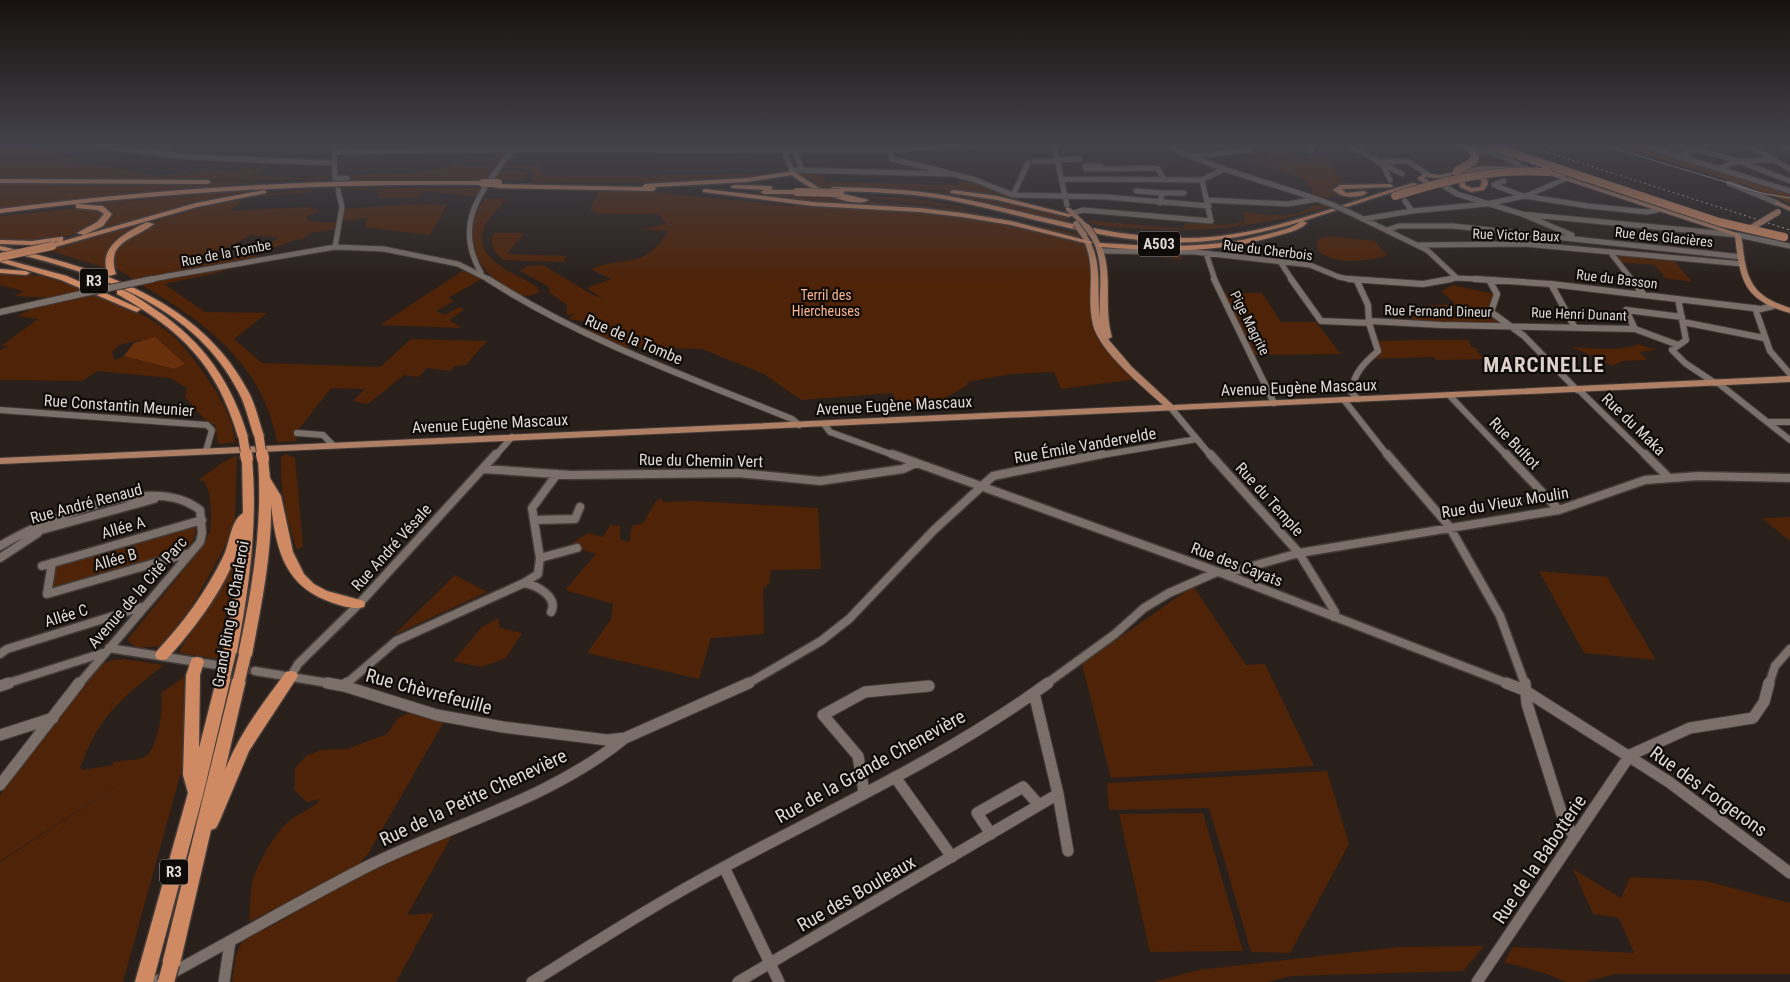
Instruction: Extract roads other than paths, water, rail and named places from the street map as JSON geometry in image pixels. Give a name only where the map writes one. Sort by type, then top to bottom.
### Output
[{"type":"highway","name":"A503","points":[[0,212],[186,191]]},
{"type":"highway","name":"A503","points":[[0,212],[168,194],[231,191]]},
{"type":"highway","points":[[0,257],[52,246],[196,205],[271,191]]},
{"type":"highway","name":"A503","points":[[700,191],[720,191]]},
{"type":"highway","points":[[705,191],[813,204],[920,210],[962,215],[1089,238]]},
{"type":"highway","points":[[824,191],[842,197],[997,214]]},
{"type":"highway","name":"A503","points":[[829,191],[844,191]]},
{"type":"highway","name":"A503","points":[[836,191],[918,198],[1106,238],[1169,244],[1203,244],[1236,240],[1392,191]]},
{"type":"highway","name":"A503","points":[[891,191],[934,195],[1099,232],[1150,239],[1190,240],[1219,238],[1303,220]]},
{"type":"highway","points":[[900,191],[968,194],[1048,210],[1123,229],[1188,233],[1232,230],[1303,220]]},
{"type":"highway","points":[[1338,191],[1348,195],[1384,194],[1403,197],[1418,191]]},
{"type":"highway","points":[[1276,225],[1286,224],[1402,191]]},
{"type":"highway","name":"A503","points":[[1384,194],[1395,196],[1412,191]]},
{"type":"highway","points":[[1626,191],[1729,225],[1787,240]]},
{"type":"highway","points":[[112,274],[107,262],[108,256],[115,246],[133,233],[168,216],[226,198]]},
{"type":"highway","points":[[1,244],[32,242],[70,236],[100,224],[108,214],[104,209],[94,207],[36,209]]},
{"type":"highway","points":[[1099,249],[1220,246],[1256,239],[1298,227],[1303,220]]},
{"type":"highway","points":[[1,244],[82,262],[112,274],[165,302],[168,308]]},
{"type":"highway","name":"Grand Ring de Charleroi","points":[[1,244],[87,271],[124,286],[168,308],[191,325],[222,356],[248,403],[259,436],[266,480],[263,549],[245,655],[205,831],[166,982]]},
{"type":"highway","points":[[0,257],[95,290],[179,330]]},
{"type":"highway","name":"Grand Ring de Charleroi","points":[[0,257],[50,266],[101,284],[142,304],[179,330],[195,344],[221,379],[234,407],[243,437],[247,459],[249,511],[246,553],[230,652],[220,671],[195,794],[148,981]]},
{"type":"highway","points":[[0,271],[64,278]]},
{"type":"highway","points":[[266,480],[274,488],[284,545],[300,580],[309,588],[322,595],[359,604]]},
{"type":"highway","points":[[162,655],[179,637],[212,588],[230,556],[242,519],[249,511]]},
{"type":"highway","points":[[195,794],[191,775],[194,675],[197,662]]},
{"type":"highway","points":[[205,831],[219,809],[228,780],[249,735],[291,676]]},
{"type":"main road","points":[[1600,191],[1723,231],[1745,231],[1784,206]]},
{"type":"main road","points":[[1075,218],[1089,238]]},
{"type":"main road","points":[[1075,218],[1099,249],[1100,313],[1107,336],[1113,346],[1176,404],[1171,408]]},
{"type":"main road","points":[[1745,231],[1742,261],[1752,293],[1773,306],[1790,311]]},
{"type":"main road","name":"Avenue Eugène Mascaux","points":[[0,461],[1790,379]]},
{"type":"street","points":[[335,247],[342,207],[338,191]]},
{"type":"street","points":[[471,260],[466,240],[468,222],[485,191]]},
{"type":"street","points":[[1003,191],[1013,195],[1107,197],[1160,203],[1288,204],[1319,199]]},
{"type":"street","points":[[1013,195],[1015,191]]},
{"type":"street","points":[[1064,191],[1075,218],[1083,210],[1211,221],[1205,191]]},
{"type":"street","points":[[1136,191],[1184,193]]},
{"type":"street","points":[[1293,191],[1333,205],[1419,245],[1433,254],[1457,278]]},
{"type":"street","points":[[1452,191],[1486,204],[1522,214],[1611,253],[1644,295]]},
{"type":"street","points":[[1510,191],[1525,196],[1588,206],[1647,212],[1657,210]]},
{"type":"street","points":[[1364,219],[1412,211],[1486,204],[1525,196],[1537,191]]},
{"type":"street","points":[[1750,191],[1784,206]]},
{"type":"street","points":[[1160,203],[1162,193]]},
{"type":"street","points":[[1406,201],[1412,211]]},
{"type":"street","points":[[1522,214],[1745,231],[1787,240]]},
{"type":"street","name":"Rue des Glacières","points":[[1387,230],[1400,226],[1453,226],[1585,240],[1742,261]]},
{"type":"street","points":[[1745,231],[1759,238],[1787,240]]},
{"type":"street","points":[[1787,240],[1790,246]]},
{"type":"street","name":"Rue Victor Baux","points":[[1419,245],[1523,244],[1611,253],[1742,261]]},
{"type":"street","name":"Rue de la Tombe","points":[[0,312],[168,276],[269,257],[335,247],[384,249],[458,264],[482,275],[521,300],[597,340],[792,419],[799,425]]},
{"type":"street","name":"Rue du Cherbois","points":[[1099,249],[1206,253],[1310,265],[1338,278],[1357,281],[1423,284],[1457,278]]},
{"type":"street","name":"Pige Magrite","points":[[1206,253],[1214,279],[1258,366],[1274,403]]},
{"type":"street","name":"Rue de la Tombe","points":[[458,264],[471,260],[482,275]]},
{"type":"street","name":"Rue Fernand Dineur","points":[[1281,263],[1301,296],[1320,322],[1441,325],[1507,324]]},
{"type":"street","name":"Rue du Basson","points":[[1457,278],[1551,284],[1755,308],[1768,309],[1773,306]]},
{"type":"street","name":"Rue du Maka","points":[[1489,280],[1497,294],[1491,312],[1524,336],[1670,478]]},
{"type":"street","points":[[1357,281],[1368,305],[1369,322],[1378,351],[1362,364],[1354,374],[1351,392],[1358,399]]},
{"type":"street","points":[[1551,284],[1574,326]]},
{"type":"street","points":[[1678,299],[1686,340],[1672,348],[1674,352],[1790,440]]},
{"type":"street","points":[[1755,308],[1764,338],[1775,362],[1790,374]]},
{"type":"street","points":[[1635,329],[1626,310],[1643,310],[1764,338]]},
{"type":"street","name":"Rue Henri Dunant","points":[[1507,324],[1635,329],[1678,345]]},
{"type":"street","name":"Rue Bultot","points":[[1450,396],[1559,510]]},
{"type":"street","points":[[1344,400],[1401,473],[1409,479],[1449,526],[1500,616],[1522,677],[1524,690],[1564,821],[1575,837]]},
{"type":"street","name":"Rue du Temple","points":[[1171,408],[1299,553],[1331,604],[1335,612],[1334,617]]},
{"type":"street","name":"Rue Constantin Meunier","points":[[0,410],[207,425],[212,430],[206,451]]},
{"type":"street","points":[[781,415],[786,419],[788,425]]},
{"type":"street","points":[[1767,422],[1790,422]]},
{"type":"street","name":"Rue des Cayats","points":[[824,424],[830,432],[1221,573],[1524,690],[1630,755]]},
{"type":"street","points":[[297,433],[323,435],[333,445]]},
{"type":"street","name":"Rue André Vésale","points":[[291,676],[298,664],[359,604],[512,437]]},
{"type":"street","name":"Rue Émile Vandervelde","points":[[981,486],[993,476],[1115,452],[1197,439]]},
{"type":"street","name":"Rue du Chemin Vert","points":[[483,469],[557,474],[738,473],[820,481],[904,469],[916,463]]},
{"type":"street","points":[[344,686],[396,641],[524,583],[538,574],[540,558],[532,508],[557,474]]},
{"type":"street","name":"Rue du Vieux Moulin","points":[[1221,573],[1299,553],[1449,526],[1559,510],[1580,505],[1621,486],[1644,480],[1670,478],[1790,478]]},
{"type":"street","name":"Rue de la Petite Chenevière","points":[[148,981],[230,942],[369,866],[549,787],[608,751],[625,738],[752,682],[821,641],[849,619],[877,592],[934,530],[981,486]]},
{"type":"street","points":[[0,546],[14,537],[46,522],[124,500],[166,496],[188,501],[200,510],[202,520]]},
{"type":"street","name":"Rue André Renaud","points":[[14,537],[166,496]]},
{"type":"street","points":[[534,520],[575,519],[580,507]]},
{"type":"street","name":"Avenue de la Cité Parc","points":[[0,785],[106,650],[200,542],[202,520]]},
{"type":"street","name":"Allée A","points":[[42,566],[202,520]]},
{"type":"street","points":[[0,558],[42,530]]},
{"type":"street","points":[[540,558],[577,548]]},
{"type":"street","name":"Allée B","points":[[52,563],[47,594],[190,553]]},
{"type":"street","name":"Rue de la Grande Chenevière","points":[[532,982],[625,923],[724,867],[895,777],[1034,693],[1115,634],[1144,608],[1169,593],[1221,573]]},
{"type":"street","points":[[524,583],[541,589],[548,596],[553,609],[550,612]]},
{"type":"street","name":"Allée C","points":[[0,654],[7,649],[143,607]]},
{"type":"street","points":[[1630,755],[1690,728],[1753,718],[1760,712],[1764,703],[1773,665],[1790,649]]},
{"type":"street","points":[[0,686],[106,650],[162,655],[197,662],[220,671]]},
{"type":"street","name":"Rue Chèvrefeuille","points":[[255,671],[344,686],[437,715],[503,728],[608,740],[625,738]]},
{"type":"street","points":[[864,792],[858,756],[823,715],[865,692],[929,686]]},
{"type":"street","points":[[1034,693],[1058,794],[1068,851]]},
{"type":"street","points":[[0,735],[53,718]]},
{"type":"street","name":"Rue de la Babotterie","points":[[1477,982],[1630,755]]},
{"type":"street","name":"Rue des Forgerons","points":[[1630,755],[1790,873]]},
{"type":"street","points":[[895,777],[952,857]]},
{"type":"street","points":[[991,834],[977,813],[1023,787],[1039,805]]},
{"type":"street","name":"Rue des Bouleaux","points":[[738,982],[1058,794]]},
{"type":"street","points":[[724,867],[779,982]]},
{"type":"street","points":[[224,982],[230,942]]},
{"type":"tunnel","points":[[223,666],[255,671]]},
{"type":"tram line","points":[[1755,191],[1790,198]]},
{"type":"railway","points":[[1619,191],[1790,238]]},
{"type":"railway","points":[[1668,191],[1790,230]]},
{"type":"district","name":"MARCINELLE","points":[[1544,365]]},
{"type":"park label","name":"Terril des Hiercheuses","points":[[826,304]]}]
